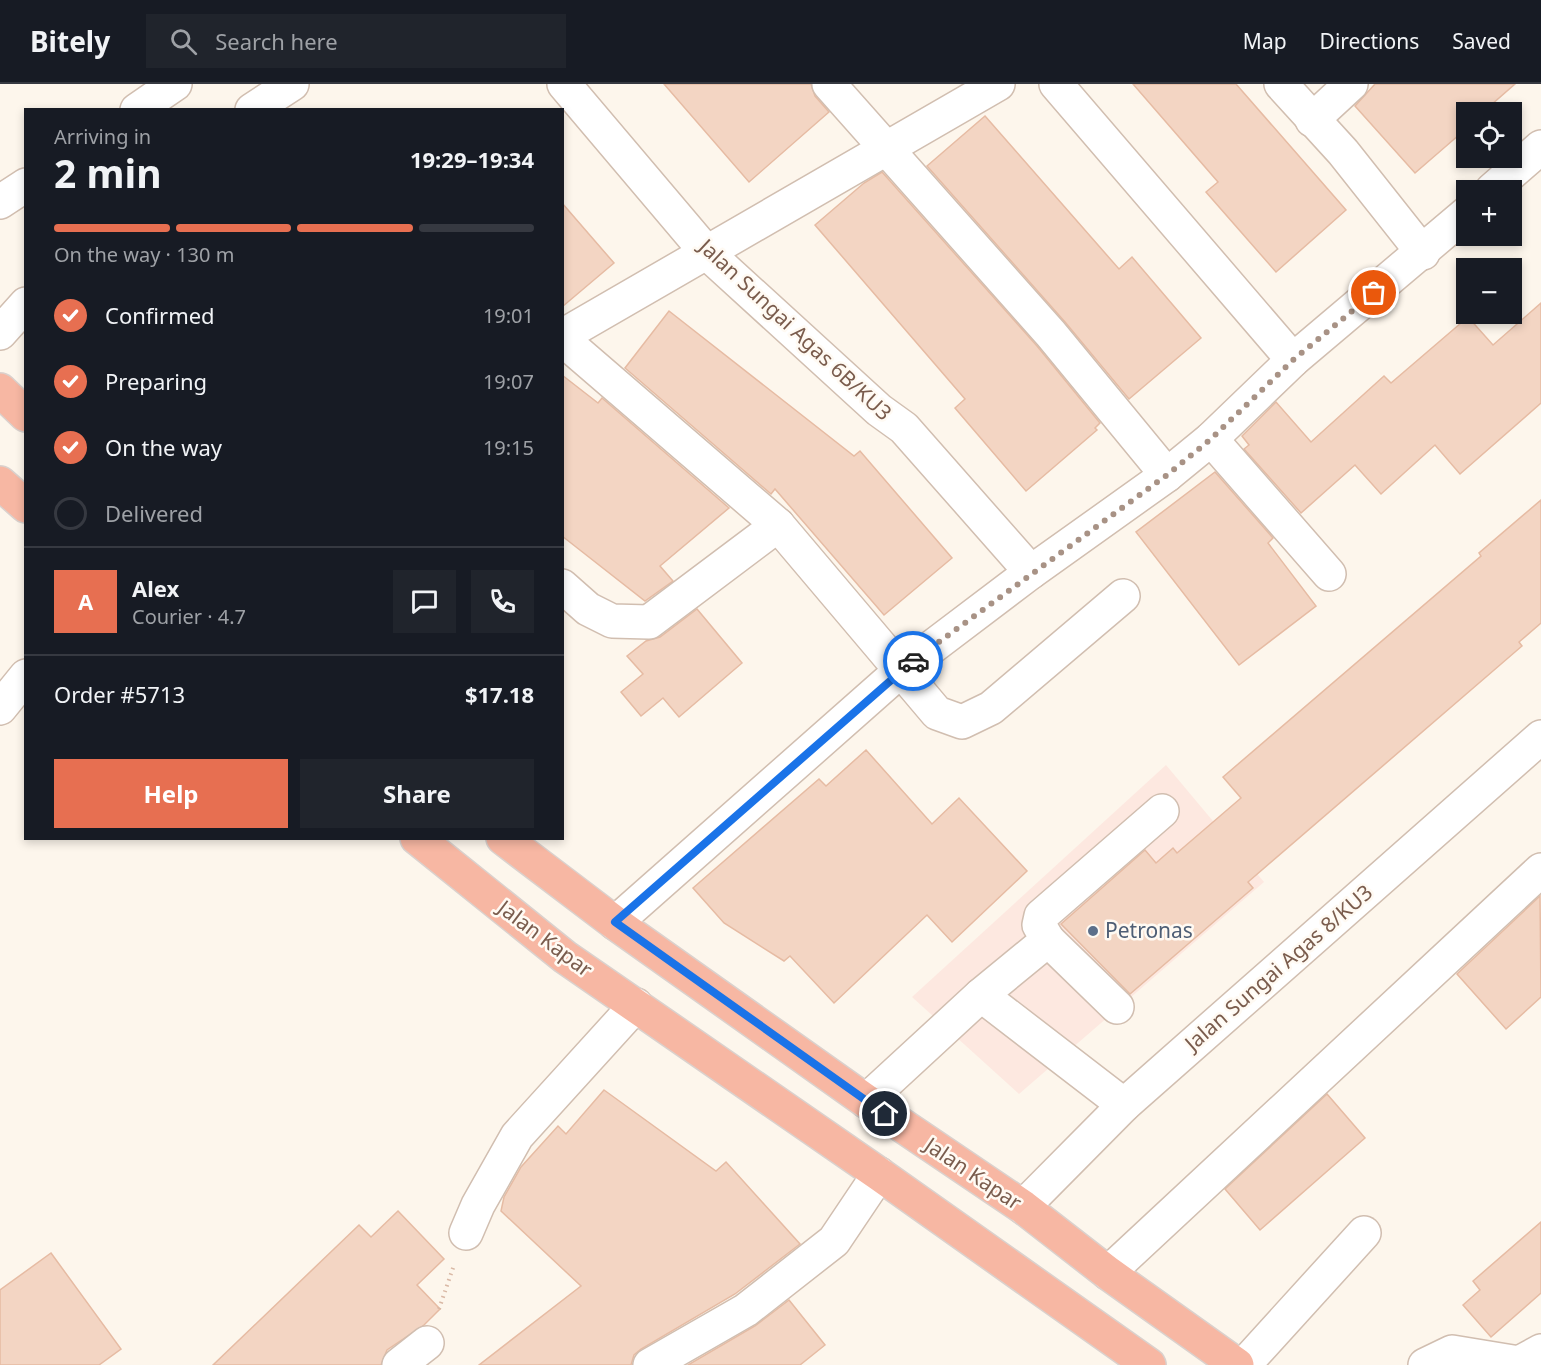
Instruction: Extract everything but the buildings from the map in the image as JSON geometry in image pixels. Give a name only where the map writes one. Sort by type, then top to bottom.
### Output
[{"type":"highway","points":[[0,390],[24,413]]},
{"type":"highway","points":[[0,483],[24,504]]},
{"type":"highway","name":"Jalan Kapar","points":[[419,840],[565,957],[879,1174],[1130,1359]]},
{"type":"highway","name":"Jalan Kapar","points":[[506,840],[615,922],[866,1101],[1023,1207],[1108,1273],[1237,1365]]},
{"type":"street","points":[[140,108],[175,84]]},
{"type":"street","points":[[255,108],[292,84]]},
{"type":"street","name":"Jalan Sungai Agas 6B/KU3","points":[[564,84],[707,253],[879,410],[904,428],[1031,572]]},
{"type":"street","points":[[829,84],[1022,305],[1051,334],[1167,475]]},
{"type":"street","points":[[564,337],[998,84]]},
{"type":"street","points":[[1056,84],[1293,360]]},
{"type":"street","points":[[1281,84],[1343,152],[1423,253]]},
{"type":"street","points":[[1312,120],[1351,84]]},
{"type":"street","points":[[1503,180],[1541,147]]},
{"type":"street","points":[[0,202],[24,186]]},
{"type":"street","points":[[615,922],[899,672],[1031,572],[1167,475],[1211,439],[1293,360],[1456,223]]},
{"type":"street","points":[[0,333],[24,306]]},
{"type":"street","points":[[564,340],[778,525],[899,672],[937,713],[962,723],[991,708],[1123,596]]},
{"type":"street","points":[[1211,439],[1329,574]]},
{"type":"street","points":[[564,588],[588,609],[612,621],[650,622],[778,525]]},
{"type":"street","points":[[0,708],[24,678]]},
{"type":"street","name":"Jalan Sungai Agas 8/KU3","points":[[1023,1207],[1124,1105],[1541,736]]},
{"type":"street","points":[[1117,1007],[1048,940],[1039,925],[1041,916],[1162,811]]},
{"type":"street","points":[[1108,1273],[1541,870]]},
{"type":"street","points":[[866,1101],[981,995],[1048,940]]},
{"type":"street","points":[[981,995],[1124,1105]]},
{"type":"street","points":[[466,1233],[478,1205],[517,1136],[636,1005]]},
{"type":"street","points":[[650,1365],[746,1310],[834,1241],[879,1174]]},
{"type":"street","points":[[1244,1365],[1364,1233]]},
{"type":"street","points":[[399,1365],[427,1343]]},
{"type":"street","points":[[1425,1365],[1452,1352],[1526,1359]]},
{"type":"path","points":[[427,1343],[466,1233]]},
{"type":"shaded area","points":[[1166,765],[1264,882],[1019,1094],[912,997]]},
{"type":"way so far","points":[[913,661],[1031,572],[1167,475],[1211,439],[1293,360],[1374,293]]},
{"type":"place","name":"Petronas","points":[[1093,931]]},
{"type":"route","points":[[885,1114],[615,922],[913,661]]}]
